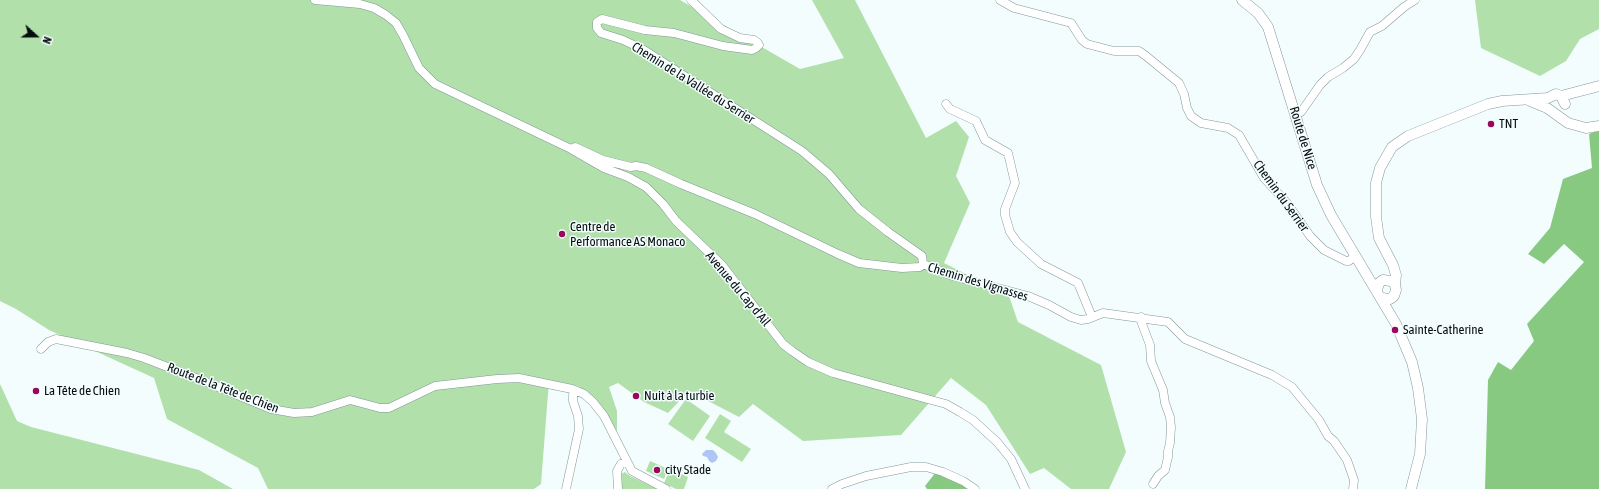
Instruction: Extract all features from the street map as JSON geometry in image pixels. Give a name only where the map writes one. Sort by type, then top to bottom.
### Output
[{"type":"main road","name":"Route de Nice","points":[[1242,0],[1258,13],[1268,27],[1317,185],[1331,215],[1368,276],[1386,289]]},
{"type":"main road","points":[[1558,106],[1570,93],[1580,92],[1599,86]]},
{"type":"main road","points":[[1411,489],[1421,441],[1421,404],[1412,362],[1392,316],[1386,289],[1392,274],[1393,265],[1379,238],[1376,217],[1376,183],[1380,168],[1387,154],[1392,147],[1408,136],[1488,104],[1502,101],[1548,98],[1552,94],[1558,106],[1572,124],[1586,128],[1599,126]]},
{"type":"main road","points":[[1528,100],[1558,106]]},
{"type":"street","name":"Avenue du Cap d'Ail","points":[[315,0],[360,4],[374,8],[396,23],[419,68],[435,84],[571,149],[604,168],[628,177],[646,187],[663,204],[676,221],[722,265],[783,344],[792,352],[808,362],[833,372],[946,404],[960,412],[983,428],[1011,459],[1025,489]]},
{"type":"street","name":"Chemin de la Vallée du Serrier","points":[[691,0],[721,28],[740,38],[754,40],[758,43],[756,48],[752,50],[723,46],[674,33],[645,30],[602,19],[597,22],[597,28],[601,33],[623,40],[644,50],[802,151],[829,174],[860,209],[888,232],[922,256],[923,264]]},
{"type":"street","name":"Chemin du Serrier","points":[[1000,0],[1014,8],[1071,23],[1082,40],[1088,44],[1114,51],[1139,51],[1146,56],[1179,83],[1191,116],[1201,122],[1228,128],[1240,135],[1264,178],[1287,203],[1310,236],[1324,250],[1346,261],[1349,261],[1355,256]]},
{"type":"street","points":[[1296,114],[1302,112],[1320,85],[1328,77],[1354,59],[1370,32],[1382,26],[1404,7],[1416,0]]},
{"type":"street","points":[[946,104],[950,108],[976,121],[985,140],[1008,153],[1015,183],[1005,209],[1005,215],[1010,232],[1017,242],[1041,264],[1078,283],[1092,318]]},
{"type":"street","name":"Chemin des Vignasses","points":[[571,149],[575,147],[580,148],[603,160],[631,167],[636,166],[646,168],[755,214],[859,263],[902,268],[920,267],[923,264],[953,276],[1028,296],[1050,305],[1071,317],[1081,320],[1092,318],[1103,313],[1141,317],[1168,322],[1185,339],[1272,374],[1292,387],[1319,420],[1328,436],[1334,441],[1347,460],[1354,480],[1353,489]]},
{"type":"street","points":[[628,177],[631,167]]},
{"type":"street","points":[[1141,317],[1141,321],[1150,345],[1151,361],[1163,390],[1171,427],[1170,444],[1165,470],[1158,476],[1153,484]]},
{"type":"street","name":"Route de la Tête de Chien","points":[[41,349],[48,342],[56,339],[127,353],[209,382],[271,409],[294,413],[312,412],[350,400],[380,408],[389,408],[435,386],[519,378],[584,394],[593,402],[604,416],[615,435],[626,461],[635,474],[666,489]]},
{"type":"street","points":[[566,489],[579,423],[573,402],[573,395],[575,391]]},
{"type":"street","points":[[618,489],[617,471],[621,464],[626,461]]},
{"type":"street","points":[[832,489],[866,476],[911,467],[926,467],[943,472],[963,481],[975,489]]},
{"type":"green space","points":[[0,0],[680,0],[800,69],[844,58],[812,0],[855,0],[926,138],[956,121],[969,137],[956,176],[970,203],[944,263],[1009,296],[1018,322],[1101,365],[1126,452],[1109,489],[1071,489],[1044,468],[1030,474],[986,405],[951,378],[901,435],[803,441],[753,404],[739,417],[689,391],[668,413],[644,402],[618,383],[609,387],[617,411],[617,431],[599,405],[578,386],[549,381],[541,484],[534,489],[268,489],[258,468],[167,419],[154,378],[49,330],[16,309],[0,301]]},
{"type":"green space","points":[[1475,0],[1599,0],[1599,29],[1580,39],[1566,61],[1540,76],[1481,48]]},
{"type":"green space","points":[[1599,130],[1599,489],[1485,489],[1488,380],[1498,362],[1511,370],[1534,341],[1527,324],[1584,262],[1564,244],[1544,264],[1528,254],[1550,228],[1563,179],[1592,168],[1589,134]]},
{"type":"green space","points":[[0,384],[17,421],[31,427],[199,470],[233,489],[0,489]]},
{"type":"green space","points":[[686,399],[710,416],[693,441],[668,424]]},
{"type":"green space","points":[[720,414],[731,421],[724,432],[751,449],[742,462],[705,438]]},
{"type":"green space","name":"city Stade","points":[[650,461],[668,469],[664,479],[646,471]]},
{"type":"green space","points":[[670,469],[688,477],[684,489],[676,489],[664,483]]},
{"type":"green space","points":[[625,472],[630,476],[658,489],[622,489],[620,480],[621,474]]},
{"type":"green space","points":[[936,472],[969,489],[927,489],[925,486]]},
{"type":"water","points":[[706,450],[713,450],[716,453],[718,457],[716,461],[712,463],[707,457],[703,456],[702,454]]},
{"type":"place","name":"TNT","points":[[1491,124]]},
{"type":"place","name":"Centre de Performance AS Monaco","points":[[562,234]]},
{"type":"place","name":"Sainte-Catherine","points":[[1395,330]]},
{"type":"place","name":"La Tête de Chien","points":[[36,391]]},
{"type":"place","name":"Nuit à la turbie","points":[[636,396]]},
{"type":"place","name":"city Stade","points":[[657,470]]}]
